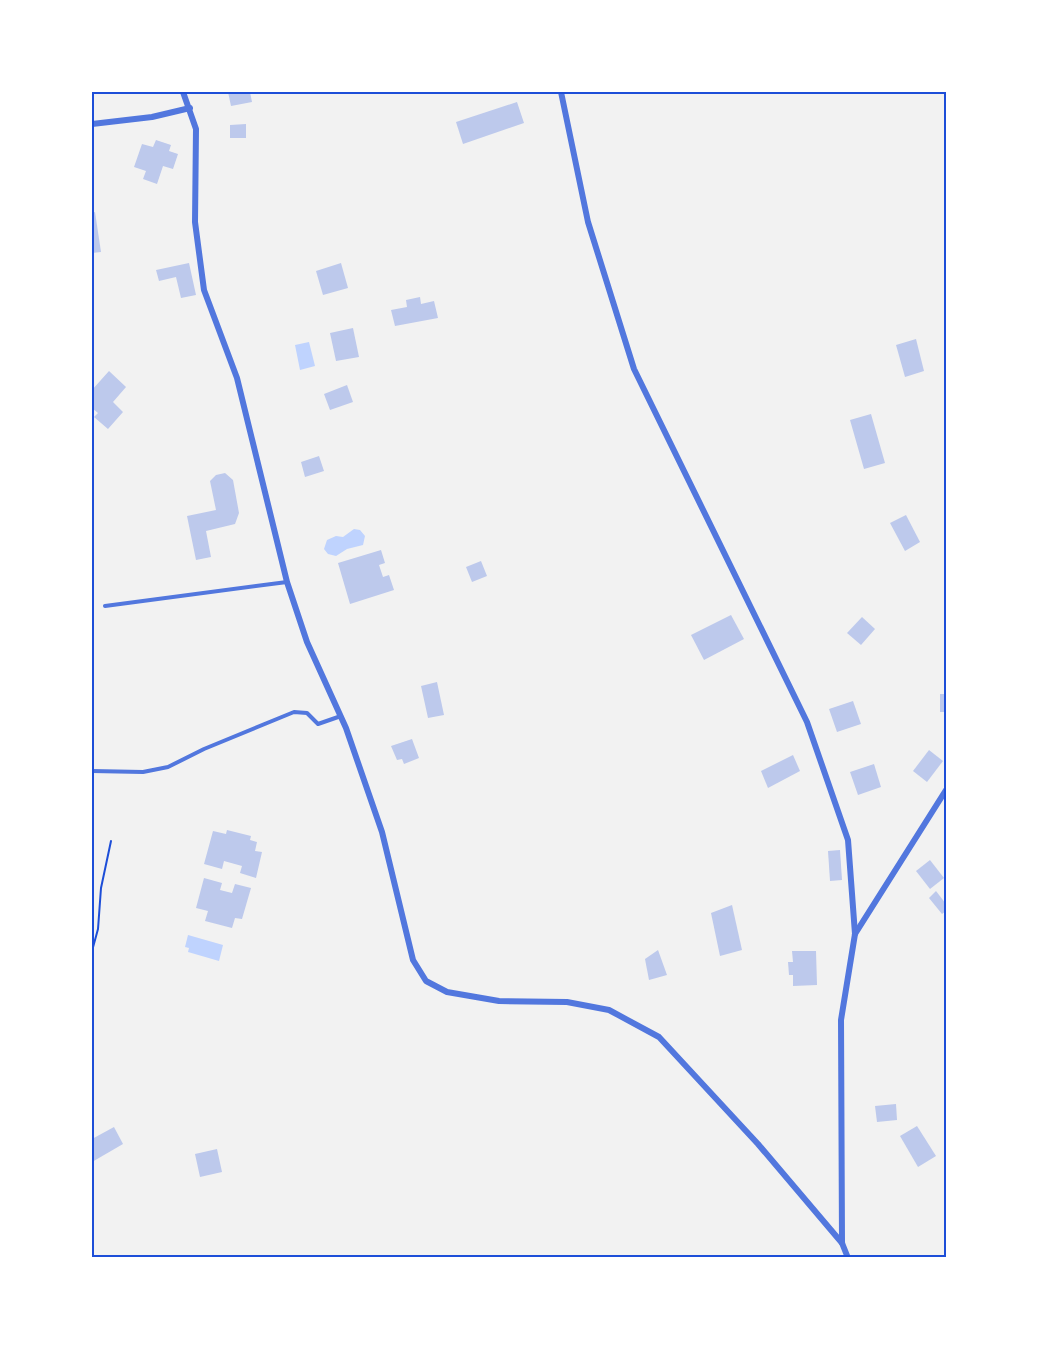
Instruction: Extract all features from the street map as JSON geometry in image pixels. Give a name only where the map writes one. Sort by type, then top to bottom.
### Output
[{"type":"street","points":[[183,92],[196,129],[195,222],[204,290],[237,378],[286,582],[307,642],[341,716],[382,832],[413,960],[426,981],[447,992],[499,1001],[567,1002],[609,1010],[659,1037],[758,1144],[842,1243],[848,1257]]},
{"type":"street","points":[[561,92],[588,222],[634,369],[807,722],[848,840],[855,934],[841,1020],[842,1243]]},
{"type":"street","points":[[92,124],[152,117],[190,108]]},
{"type":"street","points":[[855,934],[946,790]]},
{"type":"lane","points":[[105,606],[286,582]]},
{"type":"lane","points":[[92,771],[143,772],[168,767],[204,748],[294,712],[307,713],[318,724],[341,716]]},
{"type":"path","points":[[92,951],[98,929],[101,888],[111,841]]},
{"type":"water","points":[[309,342],[315,366],[300,370],[295,345]]},
{"type":"water","points":[[354,529],[360,530],[365,536],[363,545],[347,549],[336,556],[328,554],[324,549],[327,540],[336,536],[343,537]]},
{"type":"water","points":[[188,935],[223,945],[219,961],[188,952],[189,948],[185,947]]},
{"type":"building","points":[[228,92],[250,92],[252,102],[231,106]]},
{"type":"building","points":[[517,102],[524,123],[463,144],[456,122]]},
{"type":"building","points":[[246,124],[246,138],[230,138],[230,125]]},
{"type":"building","points":[[156,140],[171,145],[169,151],[178,154],[173,169],[163,166],[157,184],[143,179],[146,171],[134,167],[142,144],[153,147]]},
{"type":"building","points":[[95,212],[101,252],[92,253],[92,213]]},
{"type":"building","points":[[189,263],[196,295],[181,298],[176,277],[159,281],[156,270]]},
{"type":"building","points":[[341,263],[348,288],[323,295],[316,271]]},
{"type":"building","points":[[420,297],[421,304],[434,301],[438,318],[395,326],[391,310],[407,307],[406,300]]},
{"type":"building","points":[[353,328],[359,357],[336,361],[330,333]]},
{"type":"building","points":[[916,339],[924,371],[905,377],[896,345]]},
{"type":"building","points":[[109,371],[126,387],[113,402],[123,412],[108,429],[94,417],[98,413],[92,408],[94,404],[92,390]]},
{"type":"building","points":[[347,385],[353,402],[330,410],[324,394]]},
{"type":"building","points":[[871,414],[885,463],[864,469],[850,420]]},
{"type":"building","points":[[319,456],[324,471],[305,477],[301,462]]},
{"type":"building","points":[[225,473],[233,480],[239,513],[235,524],[206,531],[211,557],[196,560],[187,516],[216,510],[210,481],[216,475]]},
{"type":"building","points":[[906,515],[920,542],[905,551],[890,523]]},
{"type":"building","points":[[381,550],[385,563],[379,565],[383,577],[389,575],[394,590],[350,604],[338,563]]},
{"type":"building","points":[[481,561],[487,576],[472,582],[466,567]]},
{"type":"building","points":[[731,615],[744,639],[704,660],[691,635]]},
{"type":"building","points":[[862,617],[875,629],[861,645],[847,633]]},
{"type":"building","points":[[437,682],[444,715],[428,718],[421,686]]},
{"type":"building","points":[[940,694],[946,694],[946,712],[940,712]]},
{"type":"building","points":[[853,701],[861,724],[837,732],[829,709]]},
{"type":"building","points":[[412,739],[419,758],[404,764],[402,759],[397,760],[391,746]]},
{"type":"building","points":[[929,750],[943,761],[927,782],[913,771]]},
{"type":"building","points":[[793,755],[800,771],[768,788],[761,771]]},
{"type":"building","points":[[874,764],[881,787],[858,795],[850,772]]},
{"type":"building","points":[[227,830],[251,836],[250,840],[257,842],[255,851],[262,852],[256,878],[240,873],[242,866],[224,861],[222,869],[204,864],[213,831],[226,834]]},
{"type":"building","points":[[840,850],[842,880],[830,881],[828,851]]},
{"type":"building","points":[[930,860],[944,878],[930,889],[916,871]]},
{"type":"building","points":[[204,878],[222,883],[220,890],[232,893],[235,884],[251,888],[242,919],[235,918],[232,928],[205,921],[208,911],[196,908]]},
{"type":"building","points":[[936,891],[946,904],[946,911],[942,914],[929,898]]},
{"type":"building","points":[[732,905],[742,950],[720,956],[711,913]]},
{"type":"building","points":[[658,950],[667,975],[649,980],[645,959]]},
{"type":"building","points":[[792,951],[816,951],[817,985],[793,986],[793,975],[789,975],[788,962],[793,962]]},
{"type":"building","points":[[896,1104],[897,1120],[877,1122],[875,1106]]},
{"type":"building","points":[[917,1126],[936,1156],[918,1167],[900,1136]]},
{"type":"building","points":[[114,1127],[123,1144],[92,1162],[92,1139]]},
{"type":"building","points":[[217,1149],[222,1172],[200,1177],[195,1154]]}]
